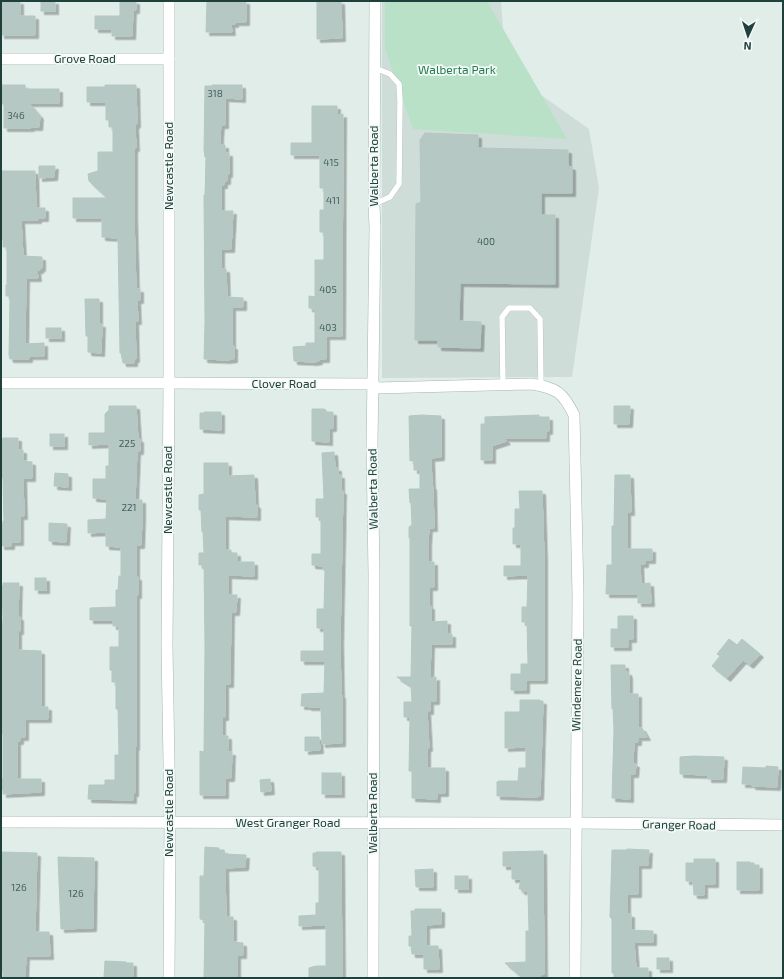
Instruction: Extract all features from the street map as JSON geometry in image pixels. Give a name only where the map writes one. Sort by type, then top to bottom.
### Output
[{"type":"street","name":"Newcastle Road","points":[[169,1],[167,646],[170,822],[169,978]]},
{"type":"street","name":"Walberta Road","points":[[372,978],[374,574],[372,384],[375,229],[375,1]]},
{"type":"street","name":"Grove Road","points":[[1,59],[169,58]]},
{"type":"street","name":"Clover Road","points":[[1,383],[372,384],[377,388],[532,384],[547,386],[562,395]]},
{"type":"street","name":"Windemere Road","points":[[562,395],[567,400],[574,415],[578,595],[575,978]]},
{"type":"street","name":"West Granger Road","points":[[1,822],[373,824],[576,823]]},
{"type":"street","name":"Granger Road","points":[[576,823],[783,825]]},
{"type":"lane","points":[[374,204],[390,197],[399,184],[400,164],[399,84],[390,74],[375,68]]},
{"type":"lane","points":[[503,384],[502,317],[509,308],[530,308],[540,319],[541,385]]},
{"type":"shaded area","points":[[382,1],[501,1],[506,70],[589,129],[599,188],[572,377],[382,378]]},
{"type":"green space","name":"Walberta Park","points":[[385,1],[487,1],[567,139],[413,129],[385,49]]},
{"type":"building","points":[[1,1],[20,1],[20,16],[35,16],[35,35],[1,35]]},
{"type":"building","points":[[41,1],[55,1],[55,11],[41,11]]},
{"type":"building","points":[[120,1],[136,1],[136,10],[133,10],[132,36],[112,36],[112,29],[95,29],[95,16],[120,16]]},
{"type":"building","points":[[207,1],[246,1],[246,22],[235,22],[235,24],[231,24],[232,32],[206,32]]},
{"type":"building","points":[[317,1],[341,1],[342,38],[317,39]]},
{"type":"building","points":[[1,85],[25,85],[25,89],[59,89],[59,103],[29,103],[40,116],[39,127],[4,128],[4,104],[1,104]]},
{"type":"building","points":[[105,85],[136,85],[137,124],[135,126],[136,148],[134,148],[134,217],[136,289],[140,289],[140,300],[137,300],[138,321],[135,321],[136,359],[134,359],[134,363],[123,363],[120,353],[118,238],[102,237],[102,218],[73,218],[73,198],[107,198],[89,181],[88,174],[98,171],[98,152],[113,152],[113,127],[109,127],[109,120],[106,120],[106,102],[87,102],[87,87],[105,87]]},
{"type":"building","points":[[242,85],[242,99],[225,98],[225,125],[221,125],[220,135],[220,145],[225,145],[225,153],[229,153],[229,174],[227,174],[227,181],[224,181],[224,185],[221,185],[221,211],[233,211],[231,249],[221,249],[221,269],[226,269],[227,297],[243,298],[243,307],[232,307],[232,346],[234,346],[234,359],[227,360],[204,359],[204,195],[206,157],[204,150],[205,86]]},
{"type":"building","points":[[312,106],[337,106],[337,115],[343,114],[342,336],[326,336],[326,359],[319,359],[319,361],[314,362],[294,361],[293,347],[306,346],[306,343],[315,343],[315,309],[309,308],[309,296],[315,297],[315,260],[324,260],[324,232],[320,232],[320,210],[324,210],[324,188],[320,188],[320,155],[291,155],[291,143],[312,143]]},
{"type":"building","points":[[425,133],[478,135],[478,148],[568,150],[568,166],[572,167],[572,193],[541,193],[541,215],[555,215],[555,284],[460,283],[459,321],[481,322],[480,348],[438,347],[438,340],[415,340],[416,204],[421,202],[420,140]]},
{"type":"building","points":[[39,166],[55,166],[54,177],[39,178]]},
{"type":"building","points":[[2,171],[35,171],[36,208],[45,208],[45,218],[38,218],[38,220],[21,220],[23,256],[42,257],[42,268],[37,270],[38,278],[26,278],[25,344],[44,343],[44,356],[29,356],[29,359],[10,359],[9,355],[10,298],[9,296],[6,296],[7,247],[3,247],[2,240]]},
{"type":"building","points":[[85,299],[99,299],[99,324],[102,324],[101,353],[88,352]]},
{"type":"building","points":[[46,328],[61,328],[61,338],[46,338]]},
{"type":"building","points":[[109,406],[136,406],[138,439],[140,439],[140,451],[137,451],[135,500],[142,500],[142,518],[141,545],[136,545],[136,577],[138,577],[138,595],[136,595],[136,747],[135,793],[133,793],[133,800],[88,799],[89,785],[105,785],[105,780],[115,780],[115,755],[119,755],[116,682],[112,682],[112,670],[110,670],[110,647],[119,647],[119,626],[113,626],[113,620],[90,620],[90,608],[116,607],[116,590],[118,590],[119,576],[121,576],[121,547],[106,546],[106,532],[88,533],[88,520],[106,519],[107,499],[93,498],[93,479],[106,479],[106,466],[109,466],[109,444],[89,445],[89,433],[105,433],[105,414],[109,410]]},
{"type":"building","points":[[614,406],[630,406],[629,424],[614,424]]},
{"type":"building","points":[[312,409],[324,409],[326,412],[333,412],[333,428],[329,428],[329,442],[312,441]]},
{"type":"building","points":[[221,412],[221,430],[200,429],[200,413]]},
{"type":"building","points":[[539,415],[539,417],[549,417],[549,431],[546,431],[546,438],[504,438],[507,441],[492,446],[492,460],[481,460],[481,424],[485,424],[485,417]]},
{"type":"building","points":[[409,416],[441,416],[441,457],[431,458],[434,528],[429,528],[428,562],[434,562],[434,587],[429,587],[431,622],[447,621],[447,634],[452,634],[452,644],[431,644],[430,678],[436,677],[436,701],[430,701],[430,711],[427,711],[429,748],[427,748],[427,768],[445,768],[445,793],[437,793],[437,799],[412,798],[412,771],[409,771],[410,717],[404,717],[404,702],[412,702],[411,686],[397,677],[411,677],[412,626],[410,626],[409,527],[412,525],[409,489],[420,489],[420,470],[414,470],[414,460],[410,461]]},
{"type":"building","points":[[50,434],[64,434],[64,446],[50,446]]},
{"type":"building","points":[[3,438],[18,438],[18,450],[23,450],[23,461],[32,462],[32,478],[23,478],[24,516],[20,516],[20,542],[11,542],[11,546],[1,546],[4,521],[3,478],[1,478]]},
{"type":"building","points":[[334,452],[335,468],[338,468],[338,475],[341,475],[341,491],[343,491],[340,642],[342,743],[322,744],[321,707],[301,706],[302,694],[324,693],[325,661],[301,661],[301,651],[324,651],[324,628],[317,628],[317,609],[324,609],[325,570],[323,570],[323,566],[312,565],[312,554],[321,554],[321,517],[316,517],[316,499],[324,499],[322,453]]},
{"type":"building","points":[[204,463],[228,463],[228,476],[254,475],[255,504],[257,505],[257,517],[225,516],[225,550],[231,550],[231,553],[237,553],[237,562],[254,562],[254,576],[228,575],[228,595],[237,595],[236,612],[231,612],[230,684],[225,684],[225,717],[222,717],[222,736],[228,736],[228,752],[232,752],[231,778],[225,778],[225,795],[200,795],[200,751],[204,752],[205,647],[204,565],[199,565],[199,553],[204,553],[201,510],[199,510],[199,495],[204,494]]},
{"type":"building","points":[[55,473],[68,474],[68,487],[54,486]]},
{"type":"building","points":[[615,475],[630,475],[631,512],[627,512],[627,549],[652,549],[652,560],[645,560],[645,564],[640,564],[641,584],[650,583],[651,603],[638,603],[638,594],[606,594],[607,565],[612,565],[612,526],[614,526]]},
{"type":"building","points":[[519,491],[542,491],[544,557],[544,680],[526,680],[526,690],[511,690],[511,674],[521,674],[521,664],[528,664],[527,622],[522,622],[522,607],[527,607],[528,575],[504,576],[504,566],[521,566],[521,544],[513,544],[515,509],[520,509]]},
{"type":"building","points":[[49,523],[67,524],[66,542],[49,541]]},
{"type":"building","points":[[35,578],[46,578],[46,590],[35,590]]},
{"type":"building","points":[[3,583],[19,583],[18,617],[20,617],[20,631],[18,631],[18,650],[41,651],[41,707],[48,707],[48,719],[25,719],[25,737],[20,737],[20,741],[17,741],[17,779],[41,779],[41,792],[3,794],[3,789],[1,789],[1,779],[3,779],[3,734],[1,734],[1,644]]},
{"type":"building","points":[[618,616],[633,616],[633,639],[628,639],[628,647],[611,647],[611,629],[618,629]]},
{"type":"building","points":[[729,639],[737,645],[742,639],[760,654],[750,665],[743,660],[727,678],[712,666],[720,656],[717,654]]},
{"type":"building","points":[[611,665],[625,665],[625,672],[628,672],[629,675],[629,694],[638,694],[638,728],[642,728],[647,737],[638,737],[638,742],[634,742],[633,763],[636,764],[635,774],[630,774],[630,799],[612,798],[614,730]]},
{"type":"building","points":[[520,700],[543,701],[540,796],[497,796],[497,782],[518,781],[519,768],[526,768],[526,747],[505,748],[505,712],[520,712]]},
{"type":"building","points":[[305,737],[319,737],[320,750],[305,751]]},
{"type":"building","points":[[680,757],[724,757],[723,779],[708,779],[708,775],[680,774]]},
{"type":"building","points":[[766,766],[778,767],[777,787],[742,784],[743,767],[766,768]]},
{"type":"building","points":[[322,773],[341,773],[341,794],[322,794]]},
{"type":"building","points":[[270,779],[271,791],[261,792],[260,780]]},
{"type":"building","points":[[205,847],[219,848],[219,850],[224,850],[225,854],[246,855],[245,867],[225,868],[226,917],[233,917],[233,942],[243,943],[243,955],[237,955],[237,978],[204,978],[205,920],[200,919],[200,876],[204,876]]},
{"type":"building","points":[[612,850],[649,850],[648,865],[638,865],[638,894],[627,894],[627,914],[631,914],[631,930],[653,931],[653,942],[634,942],[636,968],[648,968],[648,978],[614,978],[614,973],[612,973],[612,919],[610,917]]},
{"type":"building","points":[[543,851],[544,974],[541,974],[540,978],[523,978],[505,963],[526,962],[526,931],[529,931],[528,891],[521,891],[522,889],[519,889],[521,879],[512,879],[512,866],[503,866],[503,852]]},
{"type":"building","points":[[1,852],[37,853],[35,932],[49,932],[50,956],[26,956],[25,977],[3,978]]},
{"type":"building","points":[[341,852],[342,978],[309,978],[309,968],[326,966],[326,925],[299,926],[299,916],[316,915],[316,903],[319,903],[319,867],[313,866],[313,853]]},
{"type":"building","points":[[58,857],[94,858],[93,928],[61,929]]},
{"type":"building","points":[[694,859],[715,859],[715,884],[704,884],[704,895],[694,895],[693,881],[686,881],[686,863],[694,863]]},
{"type":"building","points":[[737,862],[750,862],[754,863],[754,865],[759,865],[759,890],[737,890]]},
{"type":"building","points":[[433,869],[433,887],[416,887],[415,870]]},
{"type":"building","points":[[455,876],[468,876],[468,889],[455,889]]},
{"type":"building","points":[[415,909],[441,909],[441,924],[426,925],[426,946],[438,946],[439,969],[424,969],[424,954],[412,954],[411,946],[409,946],[409,936],[412,936],[411,911],[415,911]]},
{"type":"building","points":[[657,958],[669,958],[669,969],[657,969]]},
{"type":"building","points":[[105,961],[133,963],[133,978],[104,977]]}]
